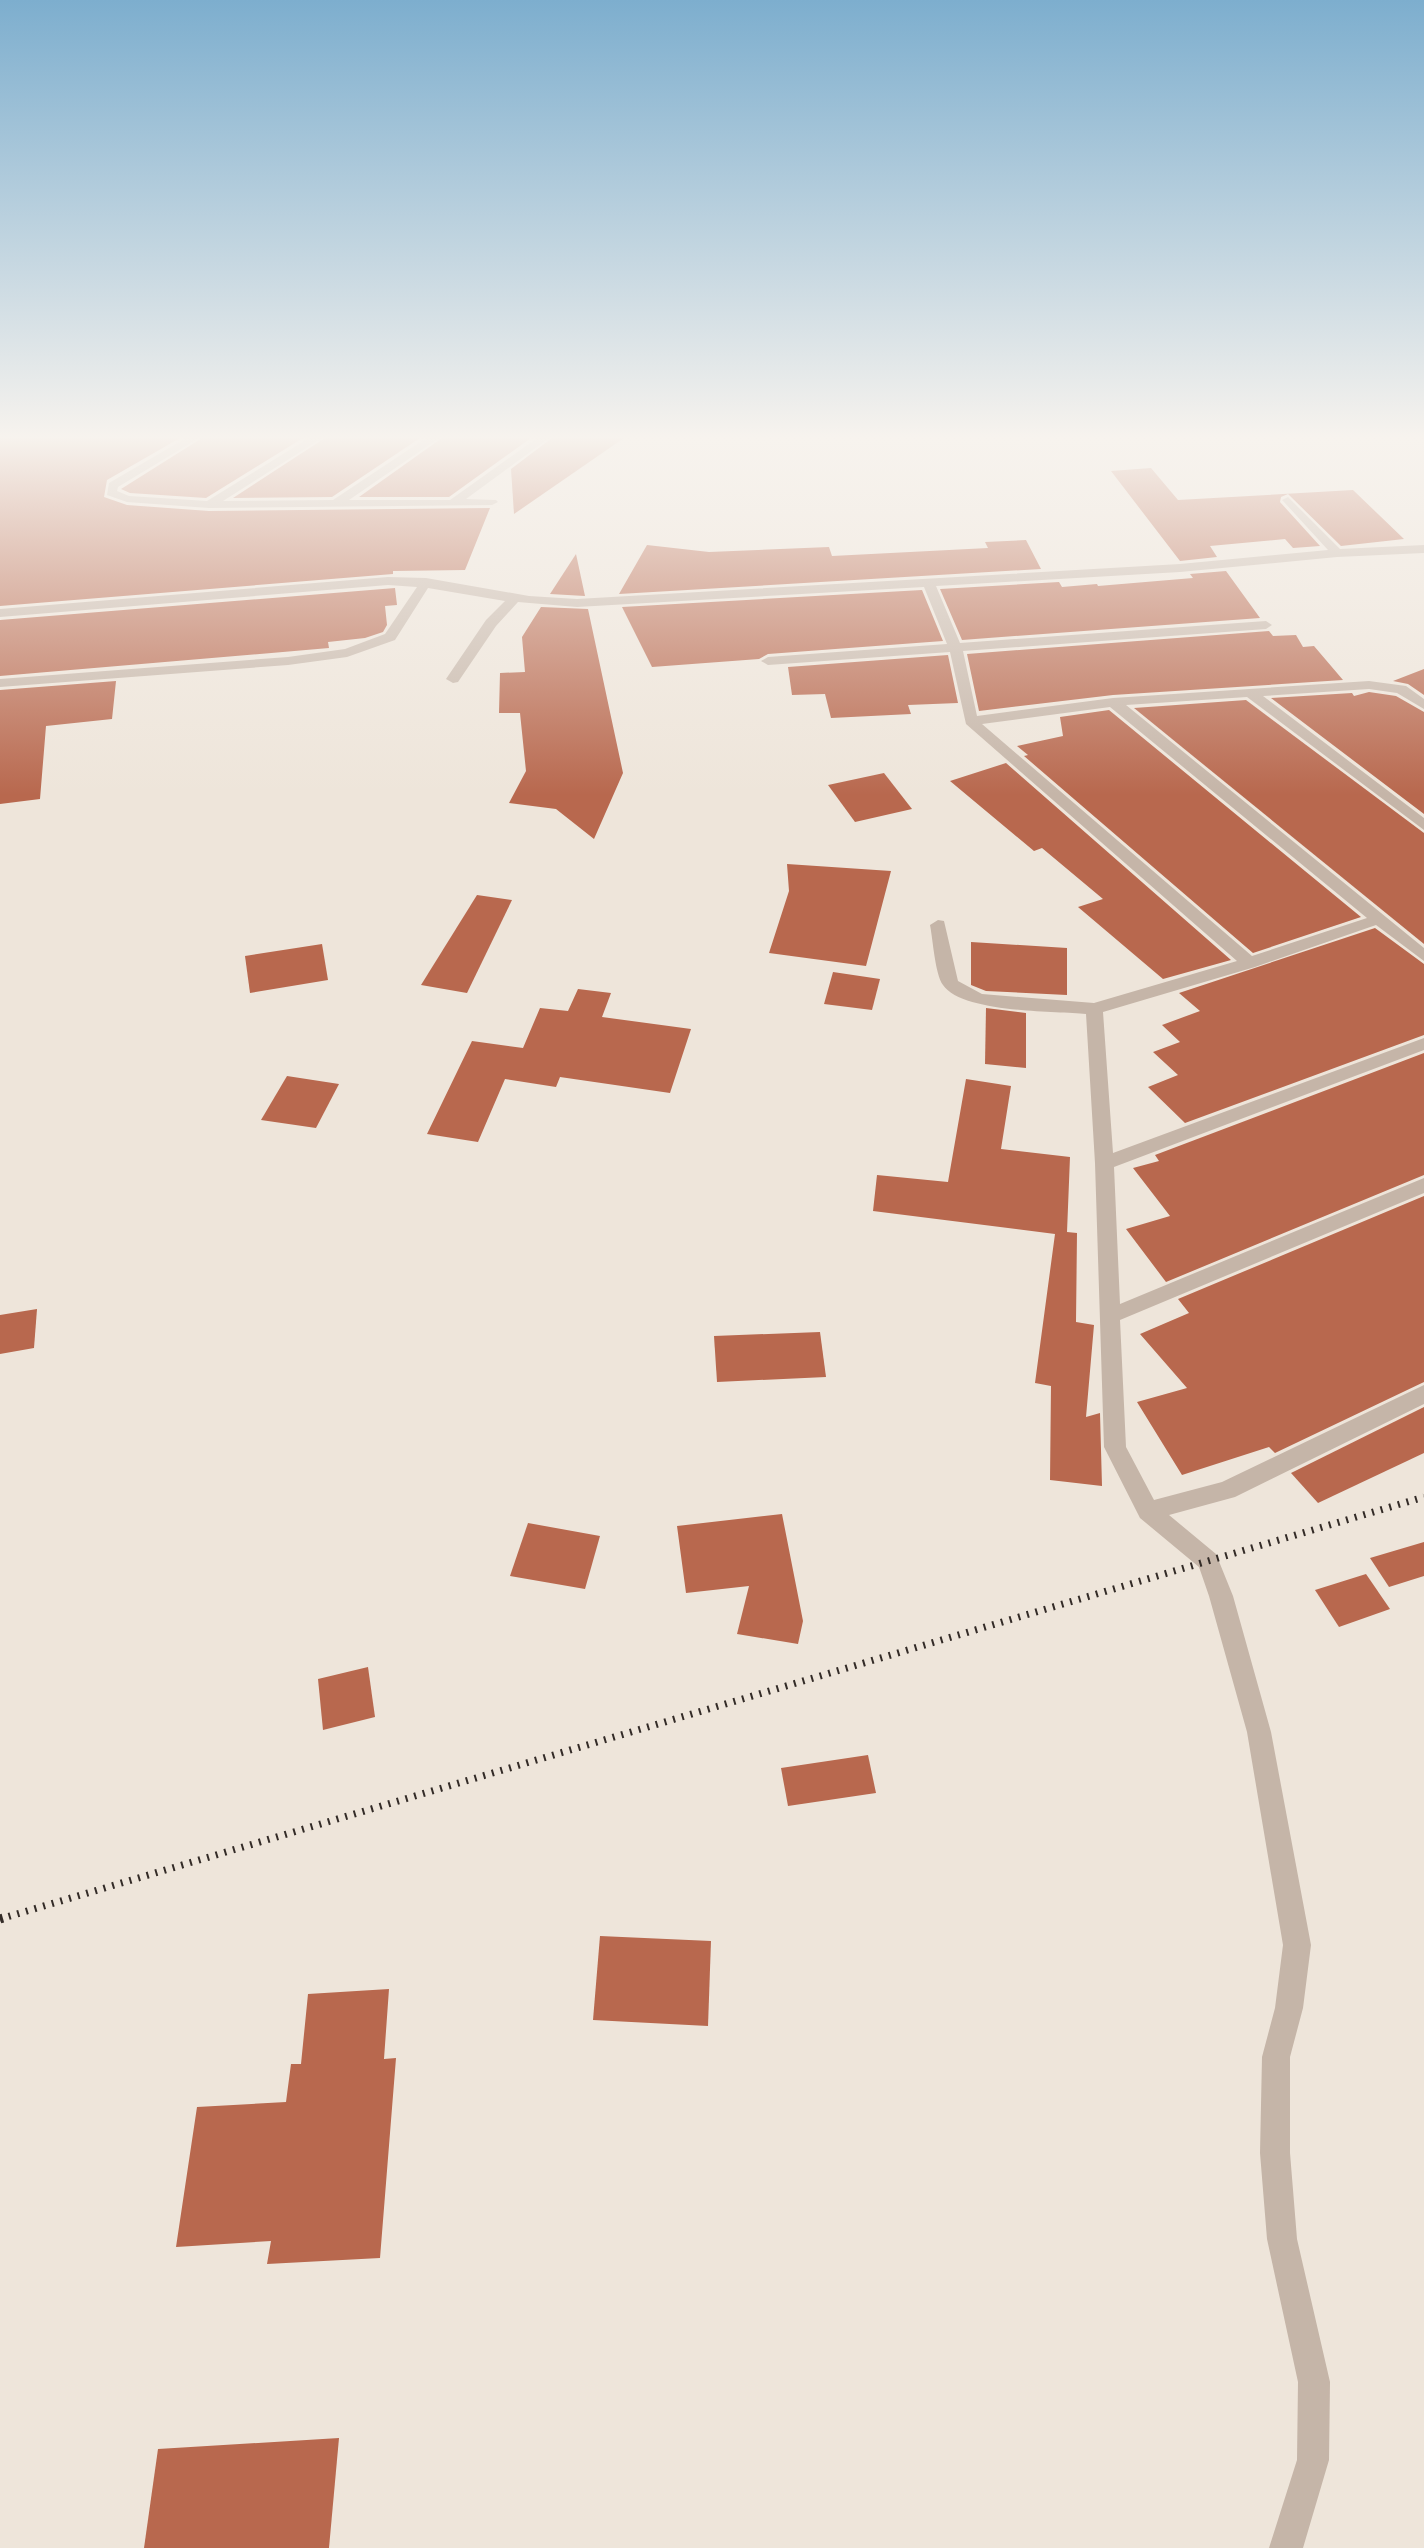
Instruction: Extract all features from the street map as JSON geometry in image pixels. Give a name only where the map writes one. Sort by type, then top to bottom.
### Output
[{"type":"street","points":[[0,613],[388,581],[426,582],[513,600],[577,603],[1180,568],[1296,557]]},
{"type":"street","points":[[0,683],[288,661],[347,653],[390,637],[426,582]]},
{"type":"street","points":[[929,583],[956,649],[971,721],[1249,963]]},
{"type":"street","points":[[453,679],[491,623],[513,600]]},
{"type":"street","points":[[768,661],[1266,625]]},
{"type":"street","points":[[971,721],[1113,702],[1378,686],[1401,689],[1424,705]]},
{"type":"street","points":[[1250,693],[1424,825]]},
{"type":"street","points":[[1113,702],[1376,920],[1424,956]]},
{"type":"street","points":[[938,925],[950,983],[955,989],[981,999],[1094,1009],[1249,963],[1376,920]]},
{"type":"street","points":[[1094,1009],[1104,1163],[1115,1447],[1148,1511],[1208,1561],[1221,1596],[1259,1732],[1297,1945],[1289,2008],[1276,2057],[1275,2153],[1282,2239],[1314,2382],[1313,2460],[1286,2548]]},
{"type":"street","points":[[1104,1163],[1424,1044]]},
{"type":"street","points":[[1108,1317],[1424,1185]]},
{"type":"street","points":[[1148,1511],[1227,1490],[1424,1394]]},
{"type":"building","points":[[0,557],[470,557],[465,570],[393,571],[393,574],[0,606]]},
{"type":"building","points":[[574,557],[577,557],[585,596],[550,594]]},
{"type":"building","points":[[640,557],[1035,557],[1041,569],[619,594]]},
{"type":"building","points":[[1177,557],[1217,557],[1180,561]]},
{"type":"building","points":[[1226,571],[1260,618],[962,640],[940,589],[1059,582],[1062,587],[1098,586],[1193,578],[1190,574]]},
{"type":"building","points":[[395,588],[397,605],[385,606],[387,625],[383,632],[365,638],[328,642],[329,648],[0,676],[0,620]]},
{"type":"building","points":[[922,590],[943,641],[768,654],[759,659],[652,667],[622,607]]},
{"type":"building","points":[[541,607],[588,609],[623,773],[594,839],[556,809],[509,803],[526,771],[520,713],[499,713],[500,673],[525,672],[522,637]]},
{"type":"building","points":[[1269,631],[1273,636],[1296,635],[1303,647],[1314,646],[1343,680],[1113,695],[979,711],[967,654]]},
{"type":"building","points":[[948,655],[958,703],[908,705],[911,714],[831,718],[825,694],[792,695],[788,667]]},
{"type":"building","points":[[1424,669],[1424,695],[1408,684],[1393,681]]},
{"type":"building","points":[[116,681],[112,719],[46,726],[40,799],[0,804],[0,690]]},
{"type":"building","points":[[1369,692],[1396,696],[1424,712],[1424,814],[1271,698],[1352,693],[1354,696]]},
{"type":"building","points":[[1246,700],[1424,833],[1424,944],[1134,708]]},
{"type":"building","points":[[1109,710],[1361,917],[1253,953],[1024,756],[1028,755],[1017,746],[1063,736],[1060,717]]},
{"type":"building","points":[[1006,763],[1231,960],[1163,979],[1078,907],[1103,899],[1042,848],[1034,851],[950,781]]},
{"type":"building","points":[[884,773],[912,809],[855,822],[828,785]]},
{"type":"building","points":[[787,864],[891,871],[866,966],[769,953],[789,891]]},
{"type":"building","points":[[477,895],[512,900],[467,993],[421,985]]},
{"type":"building","points":[[1375,928],[1424,964],[1424,1035],[1185,1123],[1148,1087],[1178,1075],[1153,1052],[1180,1042],[1162,1025],[1200,1011],[1179,993]]},
{"type":"building","points":[[971,942],[1067,948],[1067,995],[986,991],[971,985]]},
{"type":"building","points":[[322,944],[328,980],[250,993],[245,956]]},
{"type":"building","points":[[833,972],[880,979],[872,1010],[824,1004]]},
{"type":"building","points":[[578,989],[611,993],[602,1017],[691,1029],[670,1093],[560,1077],[556,1087],[505,1079],[478,1142],[427,1134],[472,1041],[523,1048],[540,1008],[568,1011]]},
{"type":"building","points":[[986,1008],[1026,1013],[1026,1068],[985,1064]]},
{"type":"building","points":[[1424,1053],[1424,1175],[1166,1282],[1126,1229],[1170,1216],[1133,1168],[1159,1161],[1155,1155]]},
{"type":"building","points":[[287,1076],[339,1084],[316,1128],[261,1120]]},
{"type":"building","points":[[966,1079],[1011,1086],[1001,1149],[1070,1157],[1067,1232],[1077,1233],[1076,1322],[1094,1325],[1086,1417],[1100,1413],[1102,1486],[1050,1480],[1051,1386],[1035,1383],[1055,1234],[873,1211],[877,1175],[948,1182]]},
{"type":"building","points":[[1424,1196],[1424,1382],[1275,1453],[1269,1447],[1182,1475],[1137,1402],[1187,1388],[1140,1334],[1189,1313],[1178,1299]]},
{"type":"building","points":[[37,1309],[34,1348],[0,1354],[0,1315]]},
{"type":"building","points":[[820,1332],[826,1377],[717,1382],[714,1336]]},
{"type":"building","points":[[1424,1407],[1424,1453],[1318,1503],[1291,1473]]},
{"type":"building","points":[[782,1514],[803,1621],[798,1644],[737,1634],[749,1586],[686,1593],[677,1526]]},
{"type":"building","points":[[528,1523],[600,1536],[585,1589],[510,1576]]},
{"type":"building","points":[[1424,1542],[1424,1576],[1389,1587],[1370,1558]]},
{"type":"building","points":[[1366,1574],[1390,1609],[1339,1627],[1315,1590]]},
{"type":"building","points":[[368,1667],[375,1717],[323,1730],[318,1679]]},
{"type":"building","points":[[868,1755],[876,1793],[788,1806],[781,1768]]},
{"type":"building","points":[[600,1936],[711,1941],[708,2026],[593,2020]]},
{"type":"building","points":[[389,1989],[384,2059],[396,2058],[380,2258],[267,2264],[271,2241],[176,2247],[197,2107],[286,2102],[291,2064],[301,2064],[308,1994]]},
{"type":"building","points":[[339,2438],[329,2548],[144,2548],[158,2449]]},
{"type":"railway","points":[[7,1917],[0,1919],[1424,1497]]}]
